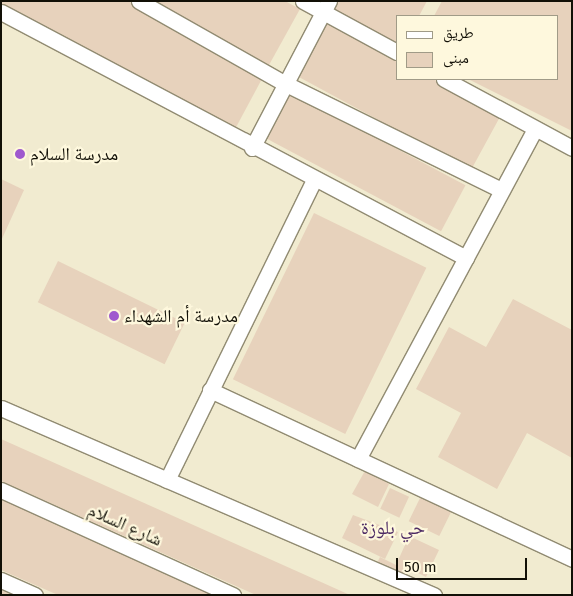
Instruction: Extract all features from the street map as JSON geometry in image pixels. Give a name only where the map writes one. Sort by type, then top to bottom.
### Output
[{"type":"street","points":[[138,1],[286,84],[501,190]]},
{"type":"street","points":[[303,1],[326,6],[396,51]]},
{"type":"street","points":[[252,148],[326,6]]},
{"type":"street","points":[[1,12],[252,148],[466,258]]},
{"type":"street","points":[[446,80],[572,148]]},
{"type":"street","points":[[358,459],[535,129]]},
{"type":"street","points":[[167,480],[314,180]]},
{"type":"street","points":[[210,390],[572,559]]},
{"type":"street","points":[[1,408],[434,595]]},
{"type":"street","name":"شارع السلام","points":[[1,490],[233,595]]},
{"type":"street","points":[[1,580],[35,595]]},
{"type":"building","points":[[1,1],[128,1],[264,75],[234,131],[1,5]]},
{"type":"building","points":[[153,1],[285,1],[300,9],[269,65]]},
{"type":"building","points":[[335,1],[427,1],[420,15],[396,15],[396,44],[331,8]]},
{"type":"building","points":[[442,1],[572,1],[572,131],[470,80],[558,80],[558,15],[435,15]]},
{"type":"building","points":[[327,21],[396,58],[396,80],[435,80],[501,115],[471,170],[297,76]]},
{"type":"building","points":[[288,91],[465,185],[441,231],[264,137]]},
{"type":"building","points":[[1,179],[24,190],[1,241]]},
{"type":"building","points":[[314,213],[426,268],[345,434],[233,379]]},
{"type":"building","points":[[58,261],[185,323],[165,364],[38,302]]},
{"type":"building","points":[[513,299],[572,330],[572,458],[527,433],[497,489],[438,457],[461,413],[416,389],[449,327],[486,347]]},
{"type":"building","points":[[1,439],[350,595],[256,595],[1,481]]},
{"type":"building","points":[[366,469],[389,484],[378,507],[352,494]]},
{"type":"building","points":[[390,488],[409,497],[399,518],[380,509]]},
{"type":"building","points":[[421,496],[452,511],[439,536],[409,521]]},
{"type":"building","points":[[1,499],[221,595],[58,595],[1,570]]},
{"type":"building","points":[[353,515],[398,532],[385,559],[342,538]]},
{"type":"building","points":[[409,536],[439,550],[426,577],[408,568],[403,578],[376,565],[380,557],[396,565]]},
{"type":"building","points":[[1,584],[25,595],[1,595]]},
{"type":"place","name":"مدرسة السلام","points":[[20,154]]},
{"type":"place","name":"مدرسة أم الشهداء","points":[[114,316]]},
{"type":"district","name":"حي بلوزة","points":[[393,528]]}]
